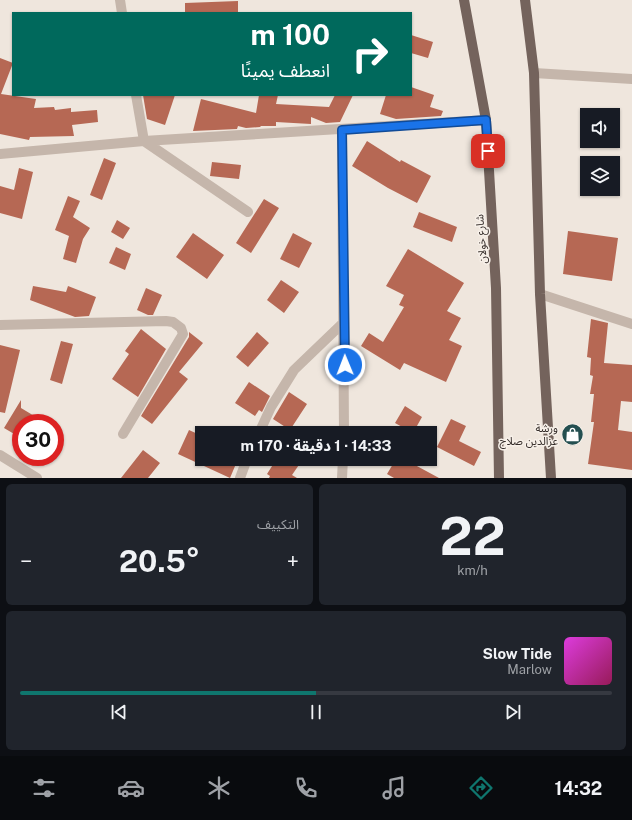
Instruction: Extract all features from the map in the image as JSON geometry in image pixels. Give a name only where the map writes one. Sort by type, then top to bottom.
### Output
[{"type":"main road","name":"شارع خولان","points":[[464,0],[486,120],[496,288],[499,478]]},
{"type":"main road","points":[[525,0],[534,73],[540,294],[551,478]]},
{"type":"street","points":[[120,0],[122,12]]},
{"type":"street","points":[[534,73],[632,79]]},
{"type":"street","points":[[136,96],[144,141],[248,212]]},
{"type":"street","points":[[0,154],[144,141],[486,120]]},
{"type":"street","points":[[342,130],[344,426]]},
{"type":"street","points":[[540,294],[632,324]]},
{"type":"street","points":[[0,326],[166,321],[173,322],[181,328],[182,334],[123,434]]},
{"type":"street","points":[[262,426],[271,407],[294,370],[344,322]]},
{"type":"street","points":[[0,455],[38,478]]},
{"type":"street","points":[[240,478],[244,466]]},
{"type":"street","points":[[342,478],[343,466]]},
{"type":"building","points":[[238,1],[238,12],[185,12],[185,3]]},
{"type":"building","points":[[412,35],[433,42],[428,58],[412,53]]},
{"type":"building","points":[[0,58],[12,63],[1,94],[36,99],[34,108],[54,107],[55,110],[71,108],[71,112],[97,110],[98,122],[72,125],[74,136],[30,137],[29,140],[0,134]]},
{"type":"building","points":[[412,87],[434,95],[430,107],[443,111],[441,116],[396,119],[380,114],[386,96],[412,96]]},
{"type":"building","points":[[143,96],[175,96],[165,125],[147,119]]},
{"type":"building","points":[[259,96],[278,96],[276,104],[329,107],[334,96],[353,96],[340,122],[326,123],[311,117],[311,124],[276,122],[276,126],[246,128],[238,126],[237,129],[193,131],[201,99],[256,113]]},
{"type":"building","points":[[367,141],[400,162],[401,160],[431,176],[417,203],[388,188],[352,166]]},
{"type":"building","points":[[104,158],[116,163],[102,200],[90,195]]},
{"type":"building","points":[[212,162],[241,165],[239,179],[210,176]]},
{"type":"building","points":[[19,168],[33,172],[22,219],[0,213],[0,186],[14,190]]},
{"type":"building","points":[[68,196],[80,201],[73,217],[90,228],[83,239],[76,263],[63,259],[69,236],[55,230]]},
{"type":"building","points":[[264,199],[279,208],[251,253],[236,243]]},
{"type":"building","points":[[419,212],[457,227],[452,242],[413,227]]},
{"type":"building","points":[[117,220],[130,228],[123,239],[111,232]]},
{"type":"building","points":[[568,231],[618,238],[612,281],[563,274]]},
{"type":"building","points":[[193,233],[224,255],[207,279],[176,257]]},
{"type":"building","points":[[293,233],[312,243],[299,268],[280,259]]},
{"type":"building","points":[[116,247],[131,254],[125,270],[109,263]]},
{"type":"building","points":[[408,249],[464,283],[447,311],[461,318],[449,340],[462,346],[446,382],[404,363],[400,370],[361,346],[369,333],[383,342],[404,307],[399,305],[404,295],[386,286]]},
{"type":"building","points":[[281,280],[299,292],[284,313],[267,300]]},
{"type":"building","points":[[33,286],[66,292],[68,286],[96,297],[89,316],[75,317],[30,300]]},
{"type":"building","points":[[146,288],[162,295],[153,315],[148,315],[137,310]]},
{"type":"building","points":[[591,319],[608,323],[604,363],[632,365],[632,402],[621,401],[618,430],[632,432],[632,470],[588,464],[594,422],[591,422],[594,394],[590,394],[593,376],[590,375],[591,358],[587,357]]},
{"type":"building","points":[[141,329],[166,349],[138,397],[112,379],[129,354],[125,351]]},
{"type":"building","points":[[189,332],[203,343],[179,372],[188,379],[152,424],[141,416],[189,337]]},
{"type":"building","points":[[257,332],[269,343],[248,367],[236,357]]},
{"type":"building","points":[[61,341],[73,344],[62,384],[50,380]]},
{"type":"building","points":[[0,345],[20,350],[5,413],[0,412]]},
{"type":"building","points":[[249,382],[270,396],[262,412],[259,410],[255,416],[235,403]]},
{"type":"building","points":[[289,392],[307,404],[293,426],[284,426],[273,419]]},
{"type":"building","points":[[21,400],[21,408],[31,414],[12,414]]},
{"type":"building","points":[[405,406],[422,417],[417,426],[400,426],[395,423]]},
{"type":"building","points":[[12,415],[12,433],[4,428]]},
{"type":"building","points":[[451,419],[466,426],[459,441],[481,452],[474,466],[437,447]]},
{"type":"building","points":[[189,430],[195,433],[195,462],[178,454]]},
{"type":"building","points":[[143,450],[160,463],[148,478],[121,478]]},
{"type":"building","points":[[204,466],[235,466],[230,478]]},
{"type":"building","points":[[272,466],[298,466],[292,475],[297,478],[269,478],[270,476],[267,474]]},
{"type":"building","points":[[392,466],[417,466],[439,478],[394,478],[387,474]]},
{"type":"place","name":"ورشة عزالدين صلاح","points":[[573,434]]},
{"type":"route","points":[[345,365],[342,130],[486,120],[488,151]]}]
